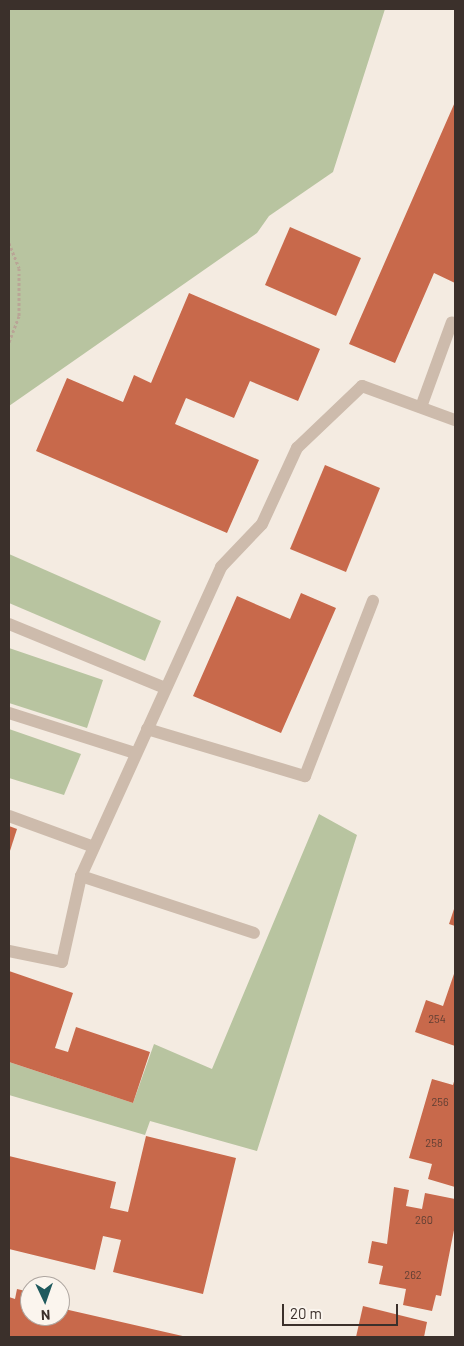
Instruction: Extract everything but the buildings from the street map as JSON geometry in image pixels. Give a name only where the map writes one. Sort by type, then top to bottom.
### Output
[{"type":"street","points":[[421,407],[452,322]]},
{"type":"street","points":[[9,951],[62,962],[82,876],[134,753],[148,728],[221,567],[262,524],[297,448],[362,386],[455,420]]},
{"type":"street","points":[[148,728],[305,776],[373,602]]},
{"type":"street","points":[[9,624],[165,688]]},
{"type":"street","points":[[9,713],[134,753]]},
{"type":"street","points":[[9,816],[94,846]]},
{"type":"street","points":[[82,876],[254,933]]},
{"type":"path","points":[[9,243],[19,268],[19,316],[9,342]]},
{"type":"green space","points":[[9,9],[385,9],[333,172],[269,216],[257,233],[9,406]]},
{"type":"green space","points":[[9,554],[161,621],[145,661],[9,603]]},
{"type":"green space","points":[[9,648],[103,680],[87,728],[9,703]]},
{"type":"green space","points":[[9,729],[81,754],[64,795],[9,778]]},
{"type":"green space","points":[[319,814],[357,835],[257,1151],[150,1121],[145,1135],[9,1095],[9,1062],[133,1103],[154,1044],[212,1069]]}]
